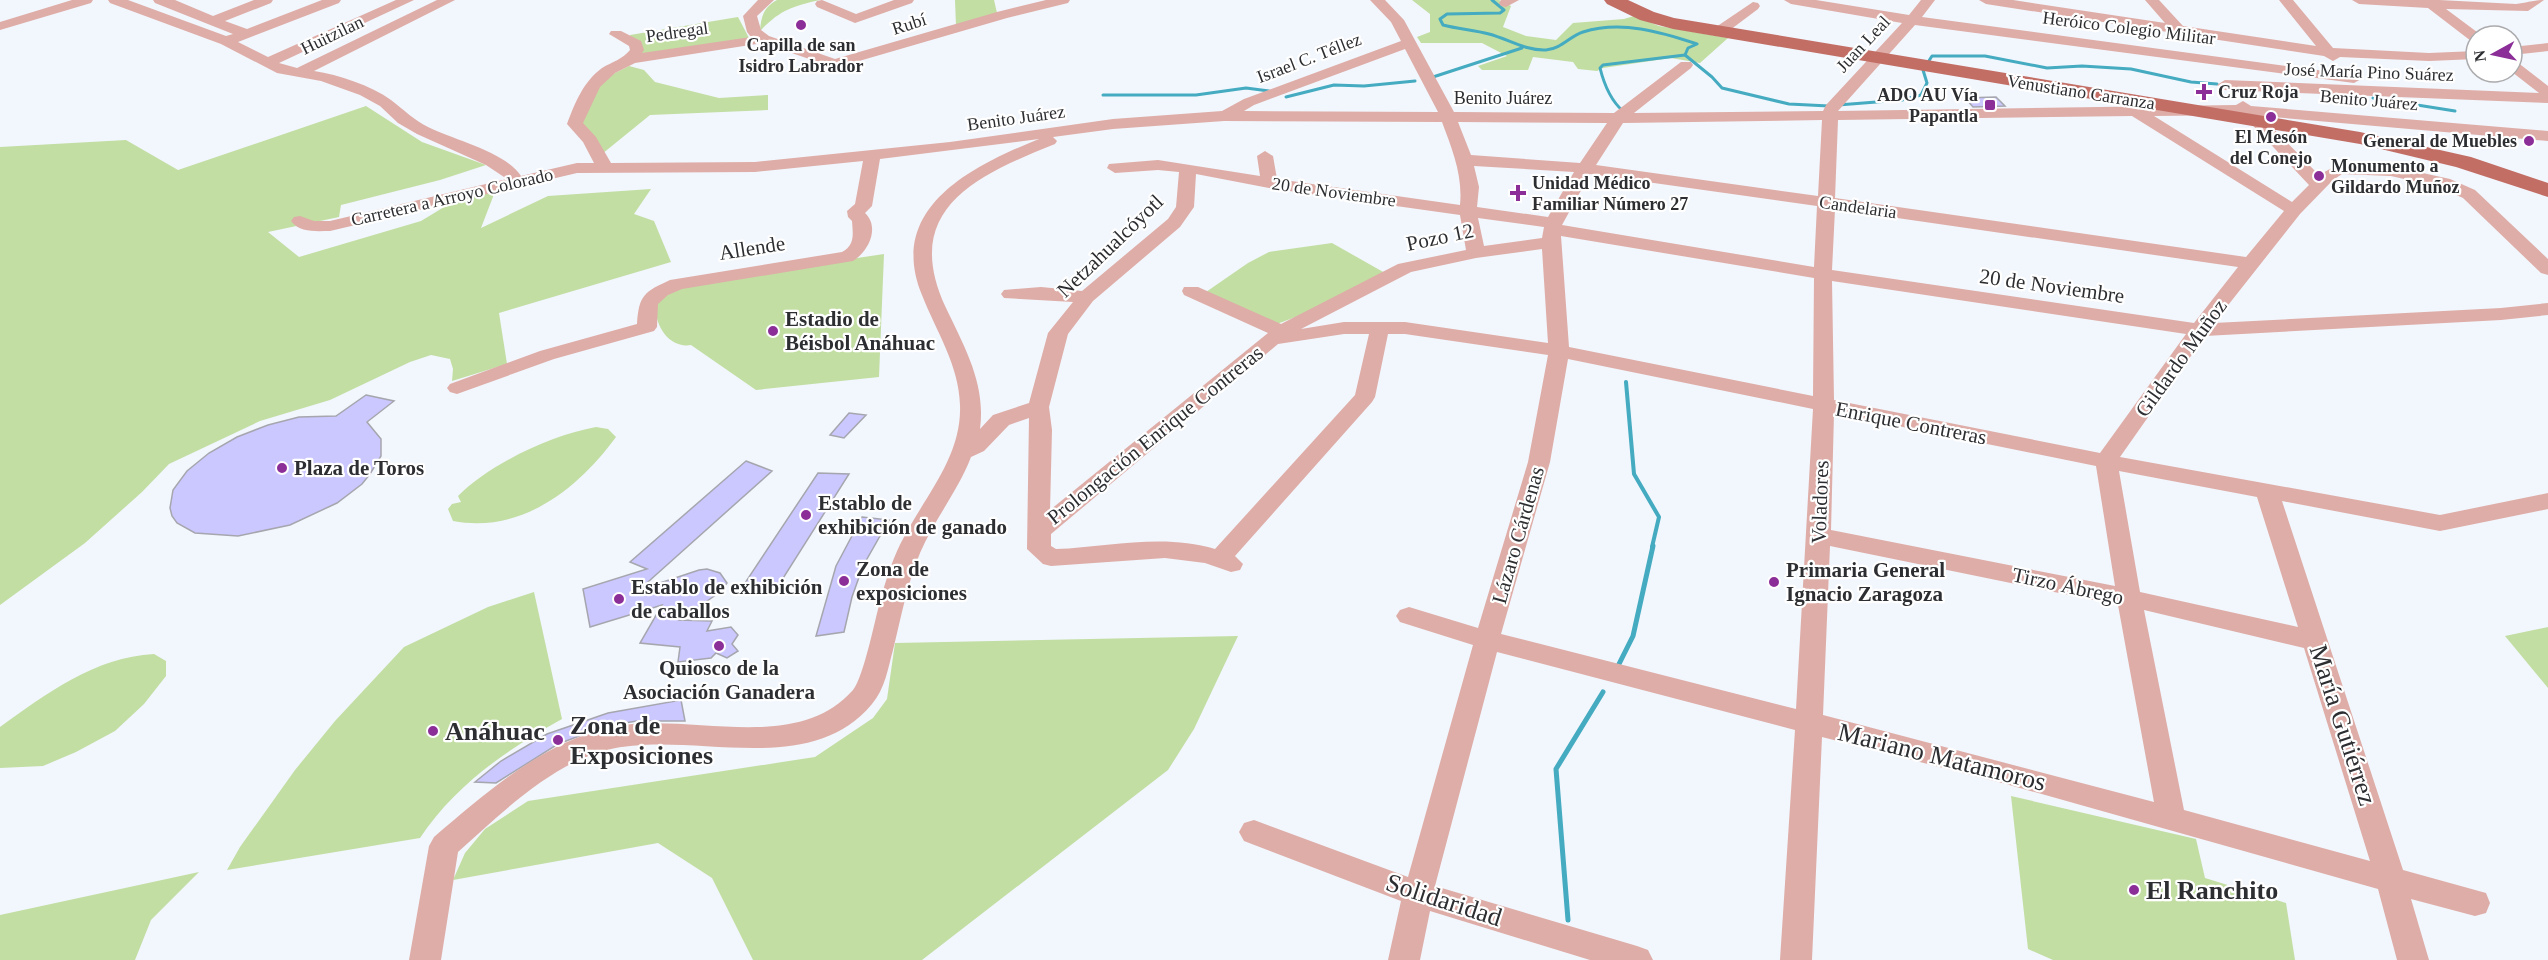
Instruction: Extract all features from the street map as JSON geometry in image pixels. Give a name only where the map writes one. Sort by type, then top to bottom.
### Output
[{"type":"main road","name":"Venustiano Carranza","points":[[1613,0],[1625,7],[1664,21],[1912,63],[2132,106],[2252,116],[2463,162],[2548,190]]},
{"type":"street","points":[[0,26],[86,0]]},
{"type":"street","points":[[118,0],[158,7],[183,6],[198,0]]},
{"type":"street","points":[[212,21],[266,0]]},
{"type":"street","points":[[226,41],[334,0]]},
{"type":"street","points":[[268,62],[406,0]]},
{"type":"street","name":"Huitzilan","points":[[298,74],[448,0]]},
{"type":"street","points":[[764,39],[754,32],[750,16],[756,8],[768,0]]},
{"type":"street","points":[[829,2],[855,19],[907,0]]},
{"type":"street","name":"Rubí","points":[[764,39],[835,64],[1002,15],[1063,0]]},
{"type":"street","points":[[1377,0],[1397,20],[1449,118],[1464,160],[1470,187],[1468,212],[1476,253]]},
{"type":"street","name":"Heróico Colegio Militar","points":[[1791,0],[1912,20],[2202,57],[2359,85]]},
{"type":"street","name":"Juan Leal","points":[[1834,107],[1928,0]]},
{"type":"street","points":[[1986,0],[2329,52],[2429,57],[2464,56]]},
{"type":"street","points":[[2152,0],[2252,116],[2318,184]]},
{"type":"street","points":[[2286,0],[2359,85]]},
{"type":"street","points":[[2360,0],[2433,5],[2533,3],[2548,15]]},
{"type":"street","points":[[2433,5],[2464,29]]},
{"type":"street","points":[[183,6],[212,21],[247,34]]},
{"type":"street","points":[[1721,30],[1753,6]]},
{"type":"street","points":[[158,7],[282,70],[324,77],[365,92],[385,103],[404,120],[423,131],[492,161],[511,173],[516,182]]},
{"type":"street","points":[[605,167],[590,140],[575,124],[582,100],[598,77],[612,66],[631,59],[637,50],[636,44],[616,34]]},
{"type":"street","name":"Pedregal","points":[[631,59],[764,39]]},
{"type":"street","name":"Israel C. Téllez","points":[[1224,116],[1249,102],[1410,42]]},
{"type":"street","points":[[2524,50],[2548,47]]},
{"type":"street","points":[[1552,232],[1585,168],[1618,118],[1686,65]]},
{"type":"street","points":[[2524,74],[2548,93]]},
{"type":"street","name":"José María Pino Suárez","points":[[2225,85],[2359,85],[2487,96],[2548,98]]},
{"type":"street","points":[[2487,96],[2544,138]]},
{"type":"street","points":[[2132,106],[2294,210]]},
{"type":"street","name":"Benito Juárez","points":[[605,167],[754,167],[872,156],[1144,121],[1224,116],[1618,118],[1834,107],[2132,106]]},
{"type":"street","name":"Voladores","points":[[1797,960],[1811,723],[1824,405],[1823,274],[1834,107]]},
{"type":"street","name":"Benito Juárez","points":[[2252,116],[2544,138]]},
{"type":"street","points":[[425,960],[444,846],[519,783],[536,772],[563,757],[608,739],[664,731],[754,738],[808,732],[837,718],[863,697],[873,677],[908,554],[964,452],[971,409],[969,388],[950,330],[923,274],[925,230],[932,215],[943,203],[976,177],[1038,145],[1075,130]]},
{"type":"street","name":"Allende","points":[[457,388],[548,355],[647,327],[648,303],[661,291],[677,284],[847,257],[858,252],[862,243],[862,212],[872,156]]},
{"type":"street","points":[[1265,156],[1269,183]]},
{"type":"street","name":"Candelaria","points":[[1464,160],[1585,168],[2252,263]]},
{"type":"street","name":"20 de Noviembre","points":[[1114,168],[1158,165],[1188,168],[1269,183],[1468,212],[1552,232],[2199,330],[2501,314],[2548,309]]},
{"type":"street","points":[[2300,166],[2391,171],[2457,188],[2469,195],[2548,269]]},
{"type":"street","name":"Carretera a Arroyo Colorado","points":[[300,221],[311,226],[330,226],[577,168],[605,167]]},
{"type":"street","name":"Netzahualcóyotl","points":[[1038,532],[1041,430],[1038,407],[1058,333],[1086,297],[1174,223],[1185,207],[1188,168]]},
{"type":"street","name":"Gildardo Muñoz","points":[[2106,461],[2199,330],[2294,210],[2318,184],[2339,169]]},
{"type":"street","name":"Pozo 12","points":[[1277,336],[1405,268],[1476,253],[1552,232]]},
{"type":"street","name":"Lázaro Cárdenas","points":[[1404,960],[1418,894],[1487,640],[1539,462],[1559,351],[1552,232]]},
{"type":"street","points":[[1191,291],[1277,336]]},
{"type":"street","points":[[1011,294],[1041,293],[1086,297]]},
{"type":"street","points":[[1038,532],[1039,549],[1051,558],[1076,558],[1165,548],[1226,561],[1365,397],[1380,327]]},
{"type":"street","name":"Enrique Contreras","points":[[1277,336],[1344,328],[1380,327],[1428,331],[1559,351],[2106,461],[2440,524],[2548,501]]},
{"type":"street","name":"Prolongación Enrique Contreras","points":[[1038,532],[1277,336]]},
{"type":"street","points":[[964,452],[976,446],[1001,420],[1038,407]]},
{"type":"street","points":[[2106,461],[2129,598],[2171,817]]},
{"type":"street","name":"María Gutiérrez","points":[[2267,491],[2391,880],[2413,960]]},
{"type":"street","name":"Tirzo Ábrego","points":[[1819,536],[2129,598],[2316,641]]},
{"type":"street","name":"Mariano Matamoros","points":[[1409,616],[1487,640],[2171,817],[2475,903]]},
{"type":"street","name":"Solidaridad","points":[[1254,832],[1418,894],[1636,960]]},
{"type":"green space","points":[[777,0],[820,0],[787,10],[760,31],[764,12]]},
{"type":"green space","points":[[955,0],[994,0],[997,13],[956,26]]},
{"type":"green space","points":[[1412,0],[1499,0],[1511,6],[1503,27],[1526,36],[1556,40],[1573,23],[1624,19],[1634,16],[1659,26],[1728,38],[1700,63],[1671,58],[1603,68],[1597,71],[1578,69],[1573,62],[1533,57],[1528,70],[1482,70],[1478,66],[1507,56],[1482,43],[1421,43],[1417,37],[1430,32],[1430,14]]},
{"type":"green space","points":[[738,17],[749,38],[638,56],[630,35]]},
{"type":"green space","points":[[629,66],[644,70],[655,82],[719,98],[768,95],[768,110],[650,115],[602,154],[574,125],[599,81]]},
{"type":"green space","points":[[366,106],[422,142],[486,165],[440,180],[341,205],[339,217],[268,232],[299,257],[421,221],[459,198],[496,189],[481,228],[548,196],[651,189],[634,214],[654,221],[671,262],[499,313],[507,364],[452,381],[453,369],[450,359],[431,355],[410,362],[330,400],[260,421],[169,464],[142,492],[85,543],[0,605],[0,147],[126,140],[178,170]]},
{"type":"green space","points":[[1332,243],[1385,273],[1351,296],[1277,324],[1206,292],[1248,263],[1269,252]]},
{"type":"green space","name":"Estadio de Béisbol Anáhuac","points":[[884,254],[879,377],[756,390],[691,345],[675,343],[659,325],[657,302],[684,284]]},
{"type":"green space","points":[[596,427],[608,429],[616,437],[601,456],[566,490],[524,514],[502,521],[478,523],[453,521],[448,509],[452,504],[461,502],[458,496],[487,473],[522,452],[560,437]]},
{"type":"green space","name":"Anáhuac","points":[[534,592],[562,719],[503,756],[466,785],[449,801],[420,838],[227,870],[240,847],[295,770],[335,721],[404,647],[488,607]]},
{"type":"green space","points":[[2548,627],[2548,688],[2505,636]]},
{"type":"green space","points":[[1238,636],[1194,729],[1168,770],[922,960],[753,960],[712,878],[658,843],[453,880],[465,853],[485,829],[528,801],[815,757],[873,718],[887,699],[895,643]]},
{"type":"green space","points":[[154,654],[166,661],[166,676],[144,704],[115,731],[76,752],[43,766],[0,768],[0,727],[72,679],[112,662]]},
{"type":"green space","name":"El Ranchito","points":[[2011,796],[2196,839],[2205,878],[2286,903],[2295,960],[2053,960],[2028,949]]},
{"type":"green space","points":[[199,872],[151,920],[135,960],[0,960],[0,915]]},
{"type":"building","points":[[1996,97],[2005,106],[1973,107],[1965,98]]},
{"type":"building","name":"Plaza de Toros","points":[[366,395],[394,401],[367,422],[381,439],[381,456],[362,484],[337,503],[290,525],[238,536],[195,533],[177,523],[172,516],[170,508],[173,490],[187,471],[209,453],[237,437],[268,425],[299,417],[336,416]]},
{"type":"building","points":[[849,413],[866,415],[844,438],[830,435]]},
{"type":"building","points":[[746,461],[772,471],[639,590],[699,570],[707,569],[720,573],[727,583],[720,592],[680,620],[712,621],[707,631],[731,627],[738,635],[732,644],[738,651],[727,658],[716,653],[711,658],[678,662],[680,647],[640,643],[662,605],[590,627],[583,589],[647,569],[630,562]]},
{"type":"building","name":"Establo de exhibición de ganado","points":[[818,473],[849,474],[775,591],[741,589]]},
{"type":"building","name":"Zona de exposiciones","points":[[862,517],[889,520],[863,566],[852,597],[844,632],[816,636],[836,566]]},
{"type":"building","name":"Zona de Exposiciones","points":[[681,700],[685,721],[637,721],[606,726],[558,744],[496,783],[475,782],[501,761],[547,734],[608,713]]},
{"type":"waterway","points":[[1492,0],[1504,10],[1500,13],[1447,14],[1440,19],[1443,25],[1489,34],[1539,50],[1551,49],[1578,34],[1597,29],[1612,27],[1641,29],[1697,44],[1688,48],[1685,55]]},
{"type":"waterway","points":[[1433,77],[1522,48]]},
{"type":"waterway","points":[[1623,111],[1614,102],[1606,86],[1600,68],[1603,65],[1685,55]]},
{"type":"waterway","points":[[1685,55],[1722,88],[1789,104],[1829,106]]},
{"type":"waterway","points":[[1838,105],[1902,100],[1921,95],[1927,83],[1923,70],[1932,56],[1985,56],[2047,68],[2082,66],[2131,69],[2191,82],[2217,84]]},
{"type":"waterway","points":[[1286,97],[1334,85],[1364,86],[1415,81]]},
{"type":"waterway","points":[[1103,95],[1196,95],[1246,88],[1269,91]]},
{"type":"waterway","points":[[2373,98],[2455,111]]},
{"type":"waterway","points":[[1626,382],[1634,474],[1659,517],[1652,547]]},
{"type":"waterway","points":[[1619,664],[1633,636],[1653,546]]},
{"type":"waterway","points":[[1568,920],[1556,769],[1603,692]]},
{"type":"place","name":"Capilla de san Isidro Labrador","points":[[801,25]]},
{"type":"place","name":"Cruz Roja","points":[[2204,92]]},
{"type":"place","name":"ADO AU Vía Papantla","points":[[1990,105]]},
{"type":"place","name":"El Mesón del Conejo","points":[[2271,117]]},
{"type":"place","name":"General de Muebles","points":[[2529,141]]},
{"type":"place","name":"Monumento a Gildardo Muñoz","points":[[2319,176]]},
{"type":"place","name":"Unidad Médico Familiar Número 27","points":[[1518,193]]},
{"type":"place","name":"Estadio de Béisbol Anáhuac","points":[[773,331]]},
{"type":"place","name":"Plaza de Toros","points":[[282,468]]},
{"type":"place","name":"Establo de exhibición de ganado","points":[[806,515]]},
{"type":"place","name":"Zona de exposiciones","points":[[844,581]]},
{"type":"place","name":"Primaria General Ignacio Zaragoza","points":[[1774,582]]},
{"type":"place","name":"Establo de exhibición de caballos","points":[[619,599]]},
{"type":"place","name":"Quiosco de la Asociación Ganadera","points":[[719,646]]},
{"type":"place","name":"Anáhuac","points":[[433,731]]},
{"type":"place","name":"Zona de Exposiciones","points":[[558,740]]},
{"type":"place","name":"El Ranchito","points":[[2134,890]]}]
